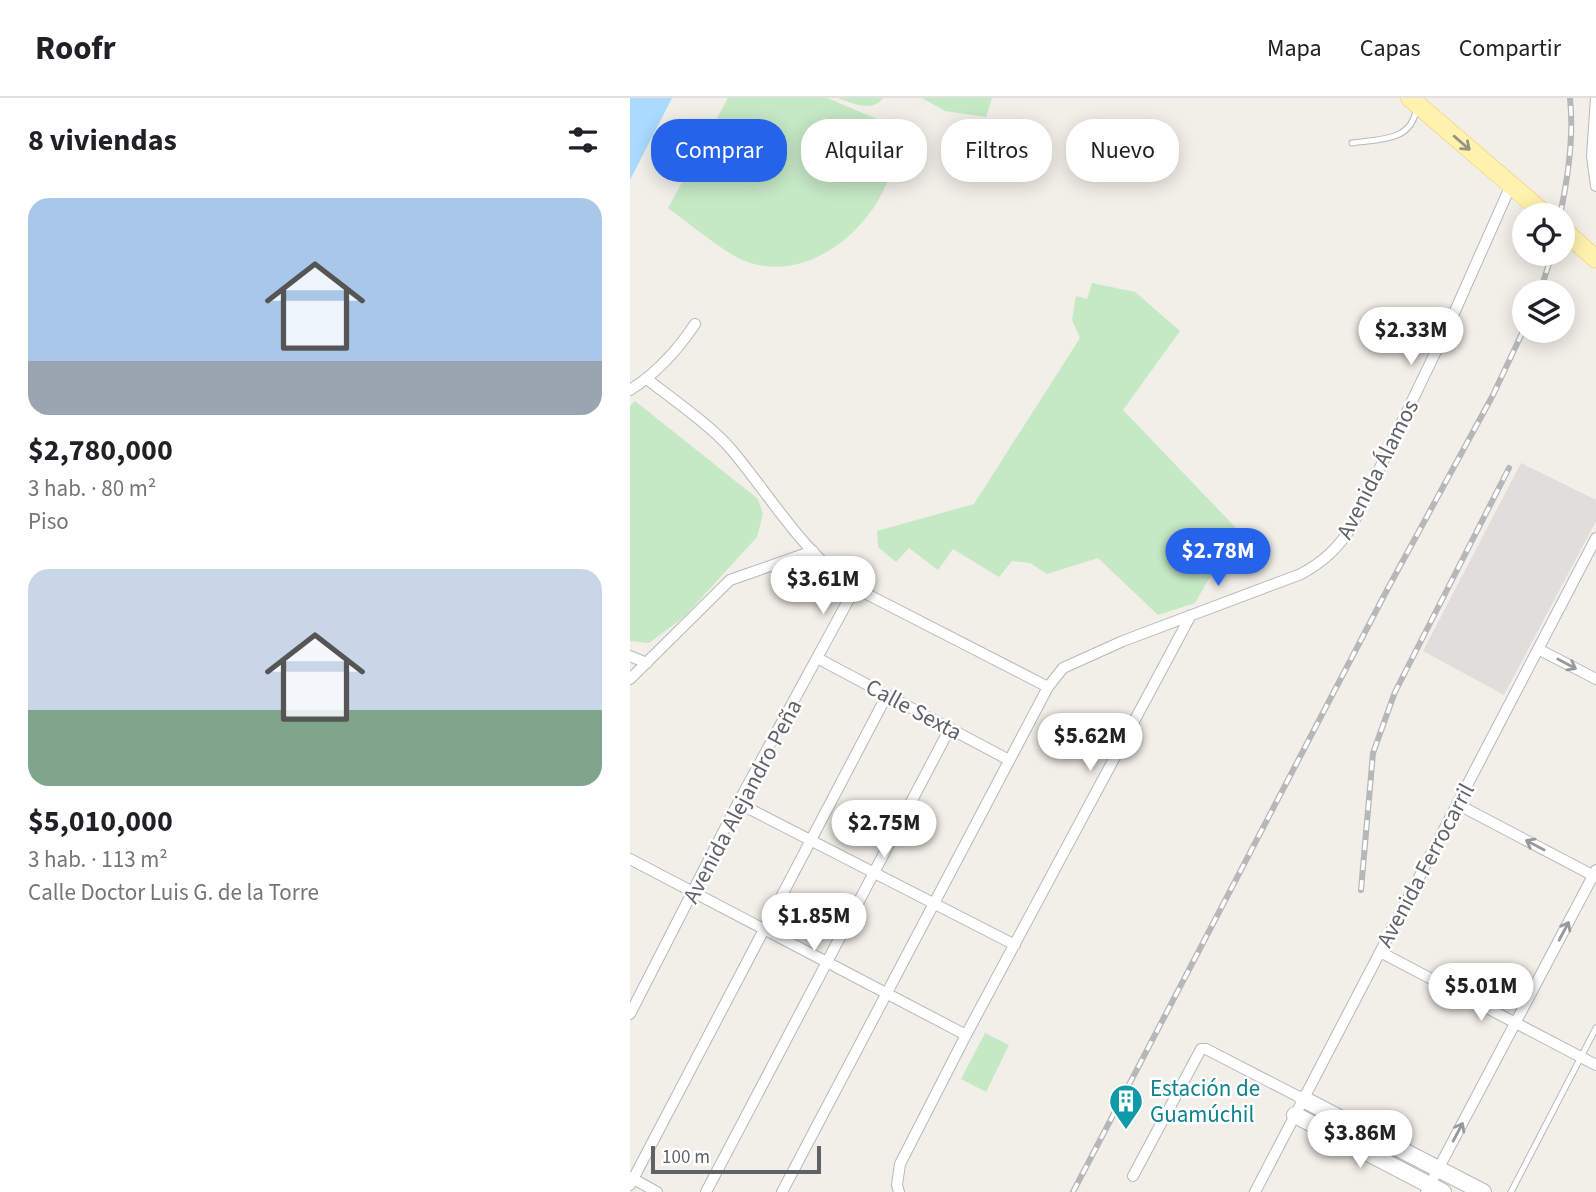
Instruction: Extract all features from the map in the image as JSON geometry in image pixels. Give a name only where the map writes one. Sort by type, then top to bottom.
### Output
[{"type":"main road","points":[[1413,100],[1532,203]]},
{"type":"main road","points":[[1575,241],[1596,259]]},
{"type":"street","points":[[1596,98],[1592,156],[1596,186]]},
{"type":"street","name":"Avenida Álamos","points":[[782,1192],[1048,687],[1060,670],[1123,641],[1301,574],[1325,559],[1339,545],[1351,528],[1451,320],[1511,185]]},
{"type":"street","points":[[630,390],[647,379],[672,356],[695,324]]},
{"type":"street","points":[[647,379],[727,446],[836,575],[855,588],[1048,687]]},
{"type":"street","name":"Avenida Ferrocarril","points":[[1255,1192],[1596,538]]},
{"type":"street","points":[[630,679],[730,580],[813,551]]},
{"type":"street","name":"Avenida Alejandro Peña","points":[[630,1014],[738,803],[855,588]]},
{"type":"street","points":[[899,1192],[897,1185],[900,1164],[966,1035],[1191,615]]},
{"type":"street","points":[[1538,649],[1596,680]]},
{"type":"street","points":[[630,656],[647,663]]},
{"type":"street","name":"Calle Sexta","points":[[818,659],[1010,760]]},
{"type":"street","points":[[657,1192],[631,1180],[887,695]]},
{"type":"street","points":[[706,1192],[950,728]]},
{"type":"street","points":[[738,803],[1015,945]]},
{"type":"street","points":[[1295,1115],[1433,1190],[1438,1169],[1595,874],[1457,804]]},
{"type":"street","points":[[630,859],[966,1035]]},
{"type":"street","points":[[1380,952],[1596,1065]]},
{"type":"street","points":[[1133,1176],[1201,1049],[1206,1049],[1483,1192]]},
{"type":"lane","points":[[1352,143],[1402,135],[1412,125],[1417,112],[1413,100]]},
{"type":"lane","points":[[1511,1192],[1596,1028]]},
{"type":"shaded area","points":[[1521,463],[1596,500],[1596,521],[1504,695],[1423,651]]},
{"type":"green space","points":[[728,98],[827,98],[877,119],[801,119],[801,182],[886,182],[860,225],[839,244],[816,258],[790,266],[764,266],[738,258],[668,208],[682,182],[787,182],[787,119],[717,119]]},
{"type":"green space","points":[[838,98],[883,98],[868,106]]},
{"type":"green space","points":[[922,98],[992,98],[986,117],[945,111]]},
{"type":"green space","points":[[1092,283],[1135,292],[1180,331],[1123,410],[1237,529],[1195,603],[1158,615],[1098,558],[1047,574],[1030,563],[1012,561],[999,577],[953,549],[938,570],[909,548],[896,562],[878,547],[877,531],[974,504],[1080,338],[1072,320],[1076,296],[1087,299]]},
{"type":"green space","points":[[635,401],[758,499],[763,514],[757,537],[684,617],[649,643],[630,641],[630,406]]},
{"type":"green space","points":[[985,1033],[1009,1045],[986,1092],[961,1079]]},
{"type":"water","points":[[630,98],[672,98],[661,119],[651,119],[651,139],[630,180]]},
{"type":"railway","points":[[1562,203],[1570,157],[1570,98]]},
{"type":"railway","points":[[1544,280],[1548,266]]},
{"type":"railway","points":[[1073,1192],[1387,590],[1493,395],[1517,343]]},
{"type":"railway","points":[[1361,890],[1373,753],[1395,692],[1509,468]]},
{"type":"place","name":"Estación de Guamúchil","points":[[1126,1131]]}]
